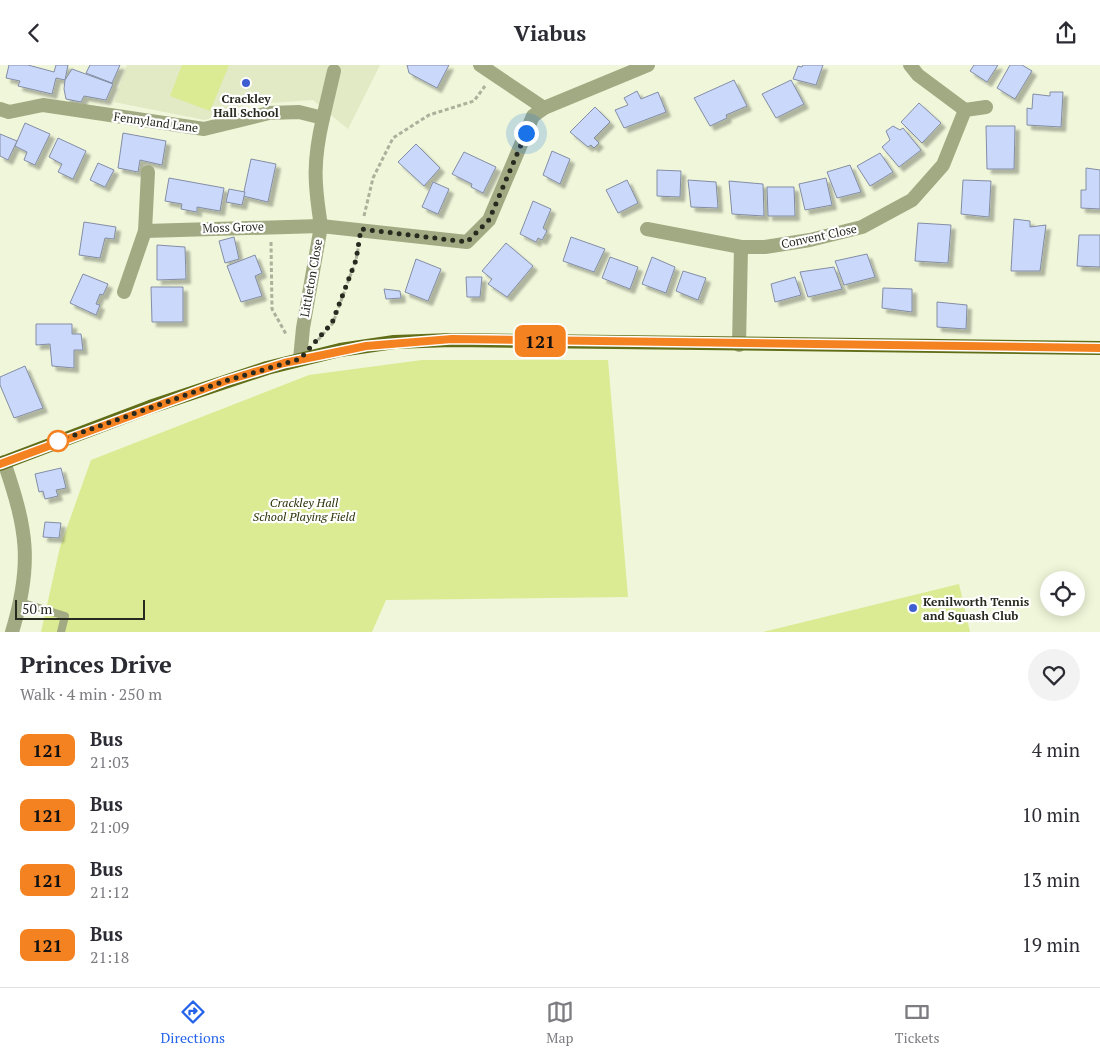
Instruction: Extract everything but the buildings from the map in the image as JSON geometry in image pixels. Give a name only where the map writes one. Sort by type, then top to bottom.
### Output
[{"type":"main road","points":[[2,463],[225,381],[300,359],[340,350],[394,342],[452,339],[739,345],[1100,348]]},
{"type":"street","points":[[480,65],[544,108]]},
{"type":"street","name":"Littleton Close","points":[[300,359],[303,328],[320,225],[467,242],[489,220],[533,116],[544,108],[648,65]]},
{"type":"street","points":[[910,65],[918,75],[965,110],[986,107]]},
{"type":"street","points":[[320,225],[314,181],[316,152],[334,71]]},
{"type":"street","name":"Fennyland Lane","points":[[0,109],[9,112],[43,105],[204,129],[269,113],[299,112],[323,118]]},
{"type":"street","name":"Convent Close","points":[[647,229],[741,247],[765,247],[810,240],[862,227],[912,201],[943,165],[965,110]]},
{"type":"street","points":[[124,293],[145,231],[148,172]]},
{"type":"street","name":"Moss Grove","points":[[145,231],[320,225]]},
{"type":"street","points":[[739,345],[741,247]]},
{"type":"street","points":[[2,463],[19,506],[26,556],[20,601],[12,632]]},
{"type":"lane","points":[[20,601],[65,616],[61,632]]},
{"type":"path","points":[[271,226],[272,309],[300,359],[332,323],[356,260],[373,178],[393,138],[430,115],[474,101],[493,75]]},
{"type":"shaded area","name":"Crackley Hall School","points":[[127,65],[380,65],[348,129],[313,100],[244,105],[205,120],[114,102]]},
{"type":"green space","points":[[182,65],[229,65],[210,111],[170,96]]},
{"type":"green space","name":"Crackley Hall School Playing Field","points":[[422,360],[608,360],[628,597],[386,600],[372,632],[41,632],[60,547],[91,460],[309,375]]},
{"type":"green space","name":"Kenilworth Tennis and Squash Club","points":[[959,584],[970,632],[763,632]]},
{"type":"bus line","name":"121","points":[[0,464],[79,433],[239,376],[340,350],[394,342],[452,339],[596,343],[1100,348]]},
{"type":"place","name":"Crackley Hall School","points":[[246,83]]},
{"type":"place","name":"Kenilworth Tennis and Squash Club","points":[[913,608]]},
{"type":"route","points":[[58,441],[225,381],[300,359],[332,323],[356,260],[361,229],[467,242],[489,220],[526,133]]}]
